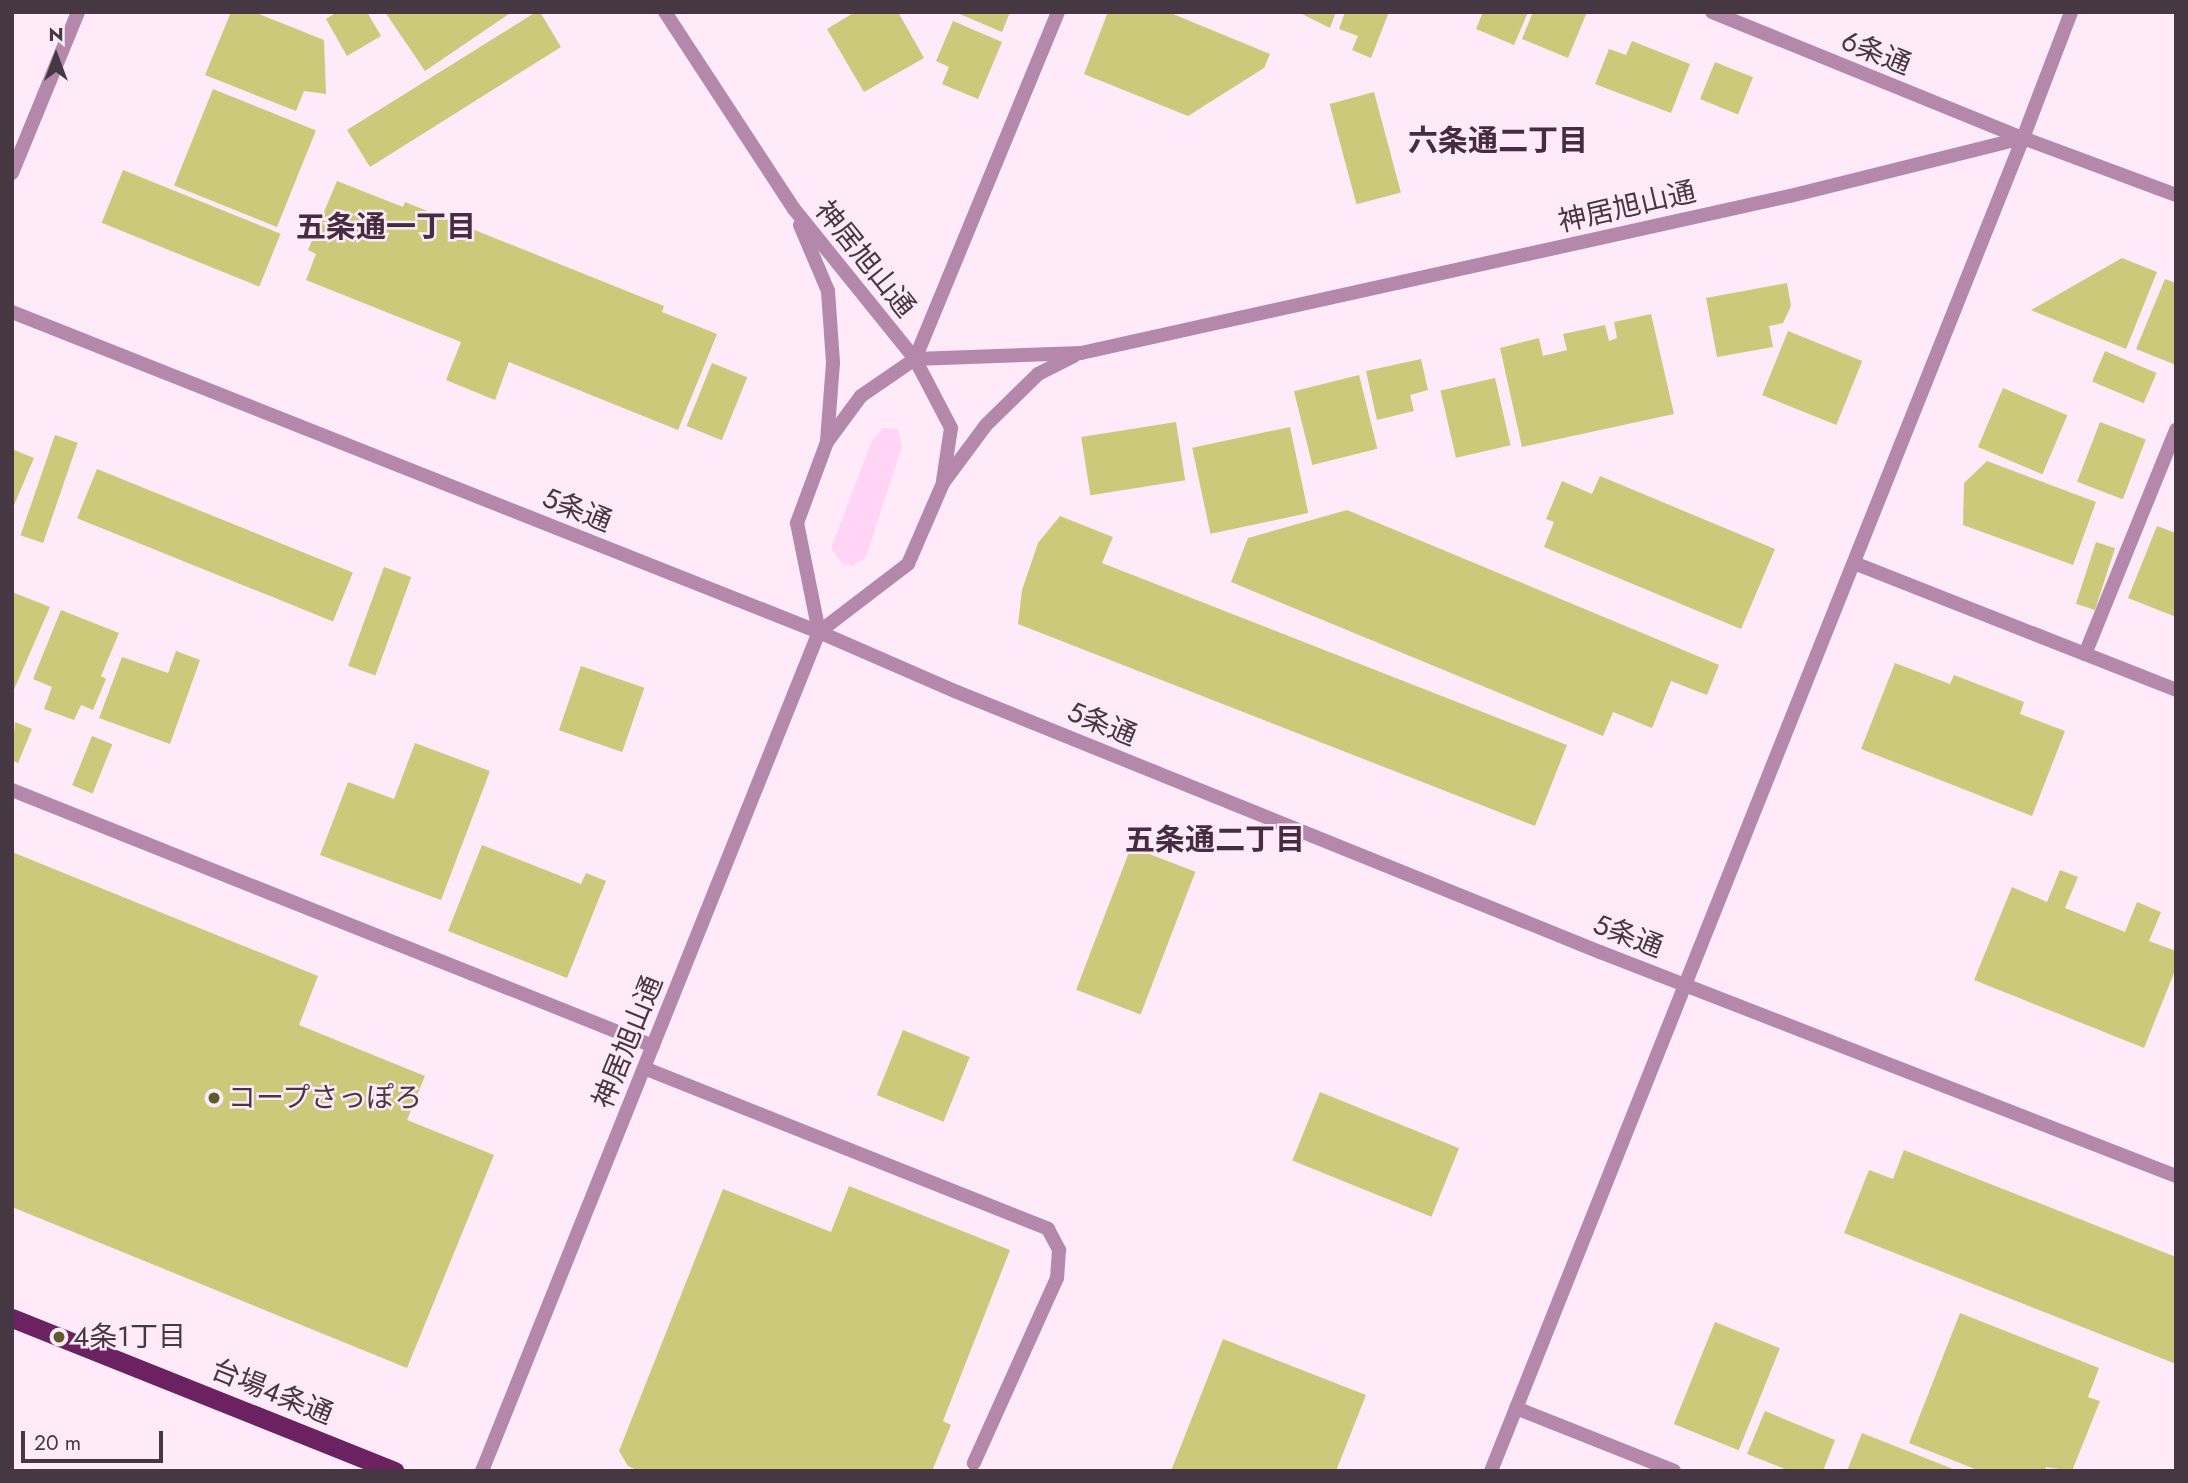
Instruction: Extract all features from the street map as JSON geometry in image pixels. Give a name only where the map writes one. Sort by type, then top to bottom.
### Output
[{"type":"highway","name":"台場4条通","points":[[12,1318],[394,1471]]},
{"type":"street","points":[[12,173],[78,12]]},
{"type":"street","points":[[665,12],[794,209]]},
{"type":"street","points":[[915,359],[1058,12]]},
{"type":"street","name":"6条通","points":[[1712,12],[2023,138]]},
{"type":"street","points":[[1491,1471],[2071,12]]},
{"type":"street","points":[[2023,138],[2176,195]]},
{"type":"street","name":"神居旭山通","points":[[827,442],[861,396],[915,359],[1081,353],[1790,196],[2023,138]]},
{"type":"street","name":"神居旭山通","points":[[794,209],[915,359],[951,428],[943,483]]},
{"type":"street","name":"神居旭山通","points":[[794,209],[828,291],[834,363],[827,442],[797,523],[819,632]]},
{"type":"street","name":"5条通","points":[[12,312],[819,632],[970,697],[1685,985],[2176,1177]]},
{"type":"street","name":"神居旭山通","points":[[482,1471],[819,632],[908,564],[943,483],[986,425],[1038,374],[1081,353]]},
{"type":"street","points":[[2085,654],[2176,429]]},
{"type":"street","points":[[1854,563],[2176,690]]},
{"type":"street","points":[[12,790],[653,1046]]},
{"type":"street","points":[[644,1068],[1048,1229],[1059,1250],[1057,1278],[974,1463]]},
{"type":"street","points":[[1516,1408],[1674,1471]]},
{"type":"shaded area","points":[[883,428],[898,429],[902,447],[866,557],[853,566],[842,563],[831,548],[872,441]]},
{"type":"building","points":[[231,12],[254,12],[324,40],[326,94],[304,91],[296,111],[205,75]]},
{"type":"building","points":[[337,12],[367,12],[381,36],[347,56],[326,19]]},
{"type":"building","points":[[385,12],[512,12],[425,71]]},
{"type":"building","points":[[540,12],[561,47],[370,167],[347,130]]},
{"type":"building","points":[[855,12],[898,12],[924,58],[864,92],[827,29]]},
{"type":"building","points":[[955,12],[1010,12],[1002,32]]},
{"type":"building","points":[[1108,12],[1168,12],[1270,54],[1264,68],[1188,116],[1084,74]]},
{"type":"building","points":[[1298,12],[1336,12],[1330,28]]},
{"type":"building","points":[[1345,12],[1389,12],[1371,58],[1352,50],[1358,36],[1339,29]]},
{"type":"building","points":[[1483,12],[1528,12],[1514,45],[1476,29]]},
{"type":"building","points":[[1533,12],[1587,12],[1568,58],[1522,39]]},
{"type":"building","points":[[953,21],[1002,42],[978,99],[942,84],[949,67],[936,61]]},
{"type":"building","points":[[1632,41],[1690,64],[1671,113],[1595,84],[1609,49],[1626,55]]},
{"type":"building","points":[[1715,62],[1753,77],[1738,114],[1700,99]]},
{"type":"building","points":[[213,89],[316,131],[277,227],[174,185]]},
{"type":"building","points":[[1374,92],[1401,192],[1356,204],[1330,104]]},
{"type":"building","points":[[123,170],[281,234],[259,287],[102,223]]},
{"type":"building","points":[[337,181],[403,207],[405,202],[664,306],[662,312],[717,334],[678,430],[509,362],[495,400],[446,380],[461,342],[306,280],[316,254],[308,250]]},
{"type":"building","points":[[2122,258],[2157,272],[2126,349],[2031,310]]},
{"type":"building","points":[[2165,279],[2176,283],[2176,365],[2136,349]]},
{"type":"building","points":[[1787,283],[1791,306],[1783,323],[1769,326],[1773,347],[1717,357],[1706,298]]},
{"type":"building","points":[[1651,314],[1674,414],[1522,447],[1500,348],[1539,338],[1543,356],[1567,350],[1563,334],[1605,325],[1609,341],[1617,338],[1614,322]]},
{"type":"building","points":[[1788,331],[1862,361],[1836,425],[1762,395]]},
{"type":"building","points":[[2105,351],[2157,373],[2144,403],[2092,381]]},
{"type":"building","points":[[1421,359],[1428,390],[1410,395],[1414,411],[1377,420],[1366,371]]},
{"type":"building","points":[[712,363],[747,377],[722,440],[687,426]]},
{"type":"building","points":[[1359,375],[1377,449],[1312,465],[1294,391]]},
{"type":"building","points":[[1495,378],[1511,445],[1456,458],[1440,391]]},
{"type":"building","points":[[2003,388],[2067,415],[2042,474],[1978,447]]},
{"type":"building","points":[[1176,422],[1185,480],[1090,495],[1081,437]]},
{"type":"building","points":[[2100,422],[2146,440],[2123,499],[2077,482]]},
{"type":"building","points":[[1290,427],[1308,513],[1210,534],[1192,448]]},
{"type":"building","points":[[55,435],[78,443],[43,543],[20,535]]},
{"type":"building","points":[[12,449],[34,458],[12,510]]},
{"type":"building","points":[[1987,461],[2096,502],[2073,565],[1963,525],[1964,483]]},
{"type":"building","points":[[97,469],[353,572],[333,622],[77,518]]},
{"type":"building","points":[[1600,476],[1775,549],[1741,629],[1544,547],[1554,522],[1546,519],[1562,481],[1592,494]]},
{"type":"building","points":[[1347,510],[1719,665],[1707,695],[1671,681],[1652,728],[1613,712],[1603,736],[1231,582],[1248,538]]},
{"type":"building","points":[[1060,516],[1113,537],[1102,563],[1567,745],[1535,826],[1018,624],[1022,590],[1038,543]]},
{"type":"building","points":[[2157,526],[2176,533],[2176,617],[2128,598]]},
{"type":"building","points":[[2096,542],[2115,548],[2095,610],[2076,604]]},
{"type":"building","points":[[384,567],[411,577],[375,676],[348,666]]},
{"type":"building","points":[[12,592],[50,607],[12,694]]},
{"type":"building","points":[[61,610],[119,633],[101,676],[106,679],[93,710],[81,705],[74,720],[44,709],[52,687],[33,679]]},
{"type":"building","points":[[176,651],[200,660],[170,744],[99,718],[122,657],[168,673]]},
{"type":"building","points":[[1895,663],[1950,684],[1954,675],[2024,702],[2020,714],[2065,731],[2032,816],[1861,749]]},
{"type":"building","points":[[581,666],[644,688],[622,752],[559,730]]},
{"type":"building","points":[[15,722],[32,729],[18,763],[12,760]]},
{"type":"building","points":[[92,736],[112,744],[93,793],[72,785]]},
{"type":"building","points":[[415,743],[490,771],[441,900],[320,855],[348,782],[394,799]]},
{"type":"building","points":[[482,845],[581,884],[586,873],[606,881],[567,978],[448,931]]},
{"type":"building","points":[[1131,847],[1195,872],[1141,1015],[1076,990]]},
{"type":"building","name":"コープさっぽろ","points":[[12,852],[318,976],[299,1025],[425,1076],[407,1120],[494,1155],[407,1368],[12,1207]]},
{"type":"building","points":[[2060,870],[2078,877],[2065,908],[2125,932],[2137,902],[2161,912],[2149,941],[2176,951],[2176,968],[2144,1048],[1974,980],[2012,887],[2047,902]]},
{"type":"building","points":[[903,1030],[970,1057],[944,1122],[877,1095]]},
{"type":"building","points":[[1320,1092],[1459,1148],[1431,1217],[1292,1161]]},
{"type":"building","points":[[1904,1150],[2176,1257],[2176,1364],[1844,1233],[1869,1170],[1893,1179]]},
{"type":"building","points":[[849,1186],[1010,1250],[943,1421],[951,1425],[932,1471],[639,1471],[628,1466],[619,1451],[723,1189],[831,1232]]},
{"type":"building","points":[[1960,1313],[2099,1368],[2088,1397],[2100,1401],[2072,1471],[2046,1467],[2045,1471],[1980,1471],[1909,1443]]},
{"type":"building","points":[[1715,1322],[1780,1348],[1739,1450],[1674,1424]]},
{"type":"building","points":[[1223,1339],[1366,1395],[1336,1471],[1171,1471]]},
{"type":"building","points":[[1765,1411],[1835,1440],[1823,1471],[1790,1471],[1747,1454]]},
{"type":"building","points":[[1862,1433],[1958,1471],[1847,1471]]},
{"type":"place","name":"コープさっぽろ","points":[[214,1098]]},
{"type":"place","name":"4条1丁目","points":[[59,1337]]},
{"type":"district","name":"六条通二丁目","points":[[1498,141]]},
{"type":"district","name":"五条通一丁目","points":[[386,227]]},
{"type":"district","name":"五条通二丁目","points":[[1215,840]]}]
